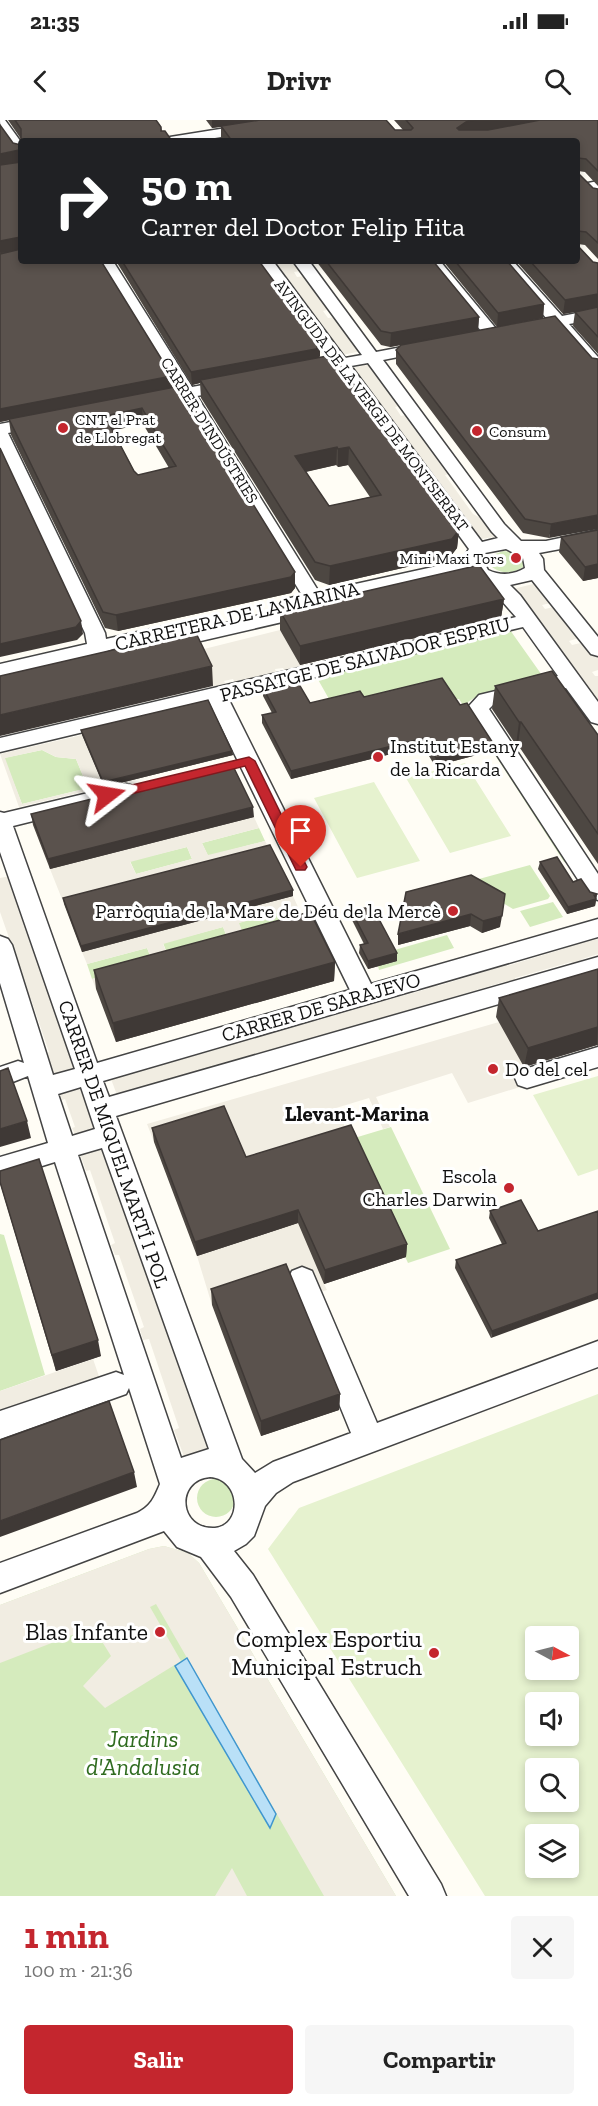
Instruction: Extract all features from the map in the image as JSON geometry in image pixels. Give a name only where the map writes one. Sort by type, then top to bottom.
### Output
[{"type":"street","points":[[192,120],[206,138],[302,120]]},
{"type":"street","points":[[0,123],[18,147]]},
{"type":"street","points":[[167,126],[173,138]]},
{"type":"street","name":"CARRER D'INDÚSTRIES","points":[[107,264],[314,599]]},
{"type":"street","name":"AVINGUDA DE LA VERGE DE MONTSERRAT","points":[[267,264],[476,554]]},
{"type":"street","name":"AVINGUDA DE LA VERGE DE MONTSERRAT","points":[[303,264],[498,528],[518,546]]},
{"type":"street","points":[[435,264],[503,332]]},
{"type":"street","points":[[508,264],[598,367]]},
{"type":"street","points":[[469,339],[598,314]]},
{"type":"street","points":[[288,374],[446,343]]},
{"type":"street","points":[[132,404],[243,382]]},
{"type":"street","points":[[54,419],[0,431],[95,633],[90,655]]},
{"type":"street","points":[[598,536],[546,547],[498,543],[476,554],[476,568],[506,590],[598,717]]},
{"type":"street","points":[[518,546],[532,555],[534,568],[598,650]]},
{"type":"street","points":[[489,577],[516,580],[563,554],[598,546]]},
{"type":"street","name":"CARRETERA DE LA MARINA","points":[[0,682],[90,655],[314,599],[457,567],[476,554]]},
{"type":"street","name":"CARRETERA DE LA MARINA","points":[[0,670],[90,655],[466,576],[489,577]]},
{"type":"street","name":"PASSATGE DE SALVADOR ESPRIU","points":[[0,745],[528,620]]},
{"type":"street","points":[[571,680],[486,700],[478,707],[479,712],[598,892]]},
{"type":"street","points":[[209,696],[249,761],[364,995]]},
{"type":"street","points":[[225,767],[249,761]]},
{"type":"street","points":[[0,821],[146,786]]},
{"type":"street","name":"CARRER DE MIQUEL MARTÍ I POL","points":[[0,821],[7,865],[90,1075],[241,1491],[239,1550],[242,1586]]},
{"type":"street","name":"CARRER DE SARAJEVO","points":[[44,1088],[598,928]]},
{"type":"street","points":[[0,945],[174,1505],[185,1535],[209,1542],[223,1540],[235,1533],[241,1491],[221,1464],[200,1465],[182,1475],[174,1505],[156,1523],[144,1525],[0,1578]]},
{"type":"street","name":"CARRER DE SARAJEVO","points":[[0,1168],[63,1149],[106,1123],[598,967]]},
{"type":"street","points":[[527,1078],[598,1057]]},
{"type":"street","points":[[303,1279],[369,1440]]},
{"type":"street","points":[[241,1491],[266,1483],[284,1472],[598,1354]]},
{"type":"street","points":[[0,1425],[116,1385]]},
{"type":"street","name":"CARRER DE MIQUEL MARTÍ I POL","points":[[209,1542],[242,1586],[429,1896]]},
{"type":"green space","points":[[503,551],[514,552],[522,557],[523,567],[510,572],[501,571],[489,564],[490,556]]},
{"type":"green space","points":[[510,630],[544,678],[474,698],[468,702],[468,705],[568,863],[564,862],[459,699],[365,703],[329,699],[316,676]]},
{"type":"green space","points":[[42,750],[56,757],[76,759],[88,788],[22,804],[4,758]]},
{"type":"green space","points":[[465,763],[511,836],[450,853],[406,778]]},
{"type":"green space","points":[[374,782],[420,861],[357,878],[314,798]]},
{"type":"green space","points":[[259,828],[265,841],[208,856],[202,843]]},
{"type":"green space","points":[[187,847],[192,859],[136,874],[130,861]]},
{"type":"green space","points":[[530,865],[550,896],[548,899],[513,909],[468,882]]},
{"type":"green space","points":[[553,902],[563,917],[530,927],[520,911]]},
{"type":"green space","points":[[298,907],[305,922],[245,938],[238,923]]},
{"type":"green space","points":[[223,927],[229,942],[169,958],[163,943]]},
{"type":"green space","points":[[447,935],[454,948],[379,970],[378,966],[397,961],[391,951]]},
{"type":"green space","points":[[147,948],[153,963],[92,979],[87,964]]},
{"type":"green space","points":[[598,1076],[598,1169],[578,1176],[533,1095]]},
{"type":"green space","points":[[391,1127],[450,1249],[408,1263],[351,1139]]},
{"type":"green space","points":[[0,1234],[4,1235],[45,1375],[0,1391]]},
{"type":"green space","name":"Complex Esportiu Municipal Estruch","points":[[598,1394],[598,1896],[485,1896],[268,1549],[299,1508]]},
{"type":"green space","points":[[216,1479],[230,1484],[235,1498],[230,1512],[216,1517],[202,1512],[197,1498],[202,1484]]},
{"type":"green space","name":"Jardins d'Andalusia","points":[[164,1546],[188,1553],[199,1563],[396,1896],[0,1896],[0,1605],[149,1549]]},
{"type":"shaded area","points":[[274,264],[296,264],[301,271],[294,272],[297,277],[305,276],[330,309],[323,311],[328,318],[336,317],[361,351],[342,355]]},
{"type":"shaded area","points":[[372,364],[403,405],[395,407],[401,416],[410,414],[453,473],[445,475],[473,514],[484,520],[498,536],[477,540],[352,368]]},
{"type":"shaded area","points":[[537,583],[555,602],[542,605],[545,609],[558,606],[582,637],[569,641],[572,645],[585,642],[598,658],[598,670],[592,672],[598,676],[598,709],[513,589]]},
{"type":"shaded area","points":[[280,630],[303,669],[286,673],[283,668],[275,669],[277,676],[236,685],[233,679],[224,681],[227,687],[215,690],[196,651]]},
{"type":"shaded area","points":[[82,735],[104,787],[19,807],[0,754]],"holes":[[[42,750],[56,757],[76,759],[88,788],[22,804],[5,758]]]},
{"type":"shaded area","points":[[254,817],[259,828],[202,843],[208,855],[265,841],[271,851],[64,904],[50,869]],"holes":[[[187,847],[192,859],[136,874],[130,862]]]},
{"type":"shaded area","points":[[10,876],[22,907],[18,908],[31,943],[34,942],[34,950],[68,1047],[80,1069],[54,1077],[46,1054],[49,1052],[31,999],[27,1000],[25,993],[28,992],[0,912],[0,878]]},
{"type":"shaded area","points":[[293,896],[298,907],[239,923],[245,938],[310,931],[96,989],[92,979],[153,962],[147,948],[87,964],[82,952]],"holes":[[[223,927],[229,942],[169,958],[163,944]]]},
{"type":"shaded area","points":[[598,939],[598,954],[582,959],[583,962],[573,965],[571,962],[515,978],[516,981],[506,984],[504,982],[446,999],[447,1002],[436,1005],[434,1002],[382,1020],[380,1018],[323,1035],[324,1037],[313,1041],[311,1038],[240,1059],[241,1061],[229,1065],[228,1062],[117,1095],[111,1079],[152,1065],[154,1067],[222,1048],[221,1045],[232,1042],[233,1044],[304,1024],[304,1021],[315,1018],[316,1021],[373,1004],[372,1002],[427,989],[426,986],[436,983],[438,986],[506,963],[507,966],[563,949],[562,947]]},
{"type":"shaded area","points":[[499,1022],[527,1071],[598,1063],[468,1103],[452,1073],[376,1097],[390,1127],[383,1129],[369,1098],[336,1108],[351,1139],[324,1284],[327,1290],[317,1293],[293,1279],[212,1305],[197,1256],[272,1232],[225,1121],[154,1142],[147,1124]]},
{"type":"shaded area","points":[[83,1085],[84,1095],[94,1122],[100,1128],[76,1136],[65,1099],[62,1100],[60,1094]]},
{"type":"shaded area","points":[[102,1144],[214,1450],[185,1459],[174,1430],[179,1428],[149,1339],[143,1340],[140,1329],[144,1327],[119,1255],[115,1255],[111,1245],[115,1243],[90,1170],[86,1171],[80,1154]]},
{"type":"shaded area","points":[[93,1359],[113,1417],[0,1457],[0,1391]]},
{"type":"shaded area","points":[[164,1546],[188,1553],[199,1563],[396,1896],[324,1896],[156,1604],[150,1607],[181,1661],[105,1708],[83,1686],[111,1656],[93,1627],[0,1663],[0,1605],[149,1549]]},
{"type":"shaded area","points":[[232,1868],[247,1896],[215,1896]]},
{"type":"water","points":[[187,1658],[276,1814],[270,1828],[175,1666]]},
{"type":"building","points":[[15,120],[156,120],[161,131],[165,131],[170,138],[21,138],[21,129]]},
{"type":"building","points":[[260,120],[386,120],[395,130],[411,130],[413,128],[406,120],[475,120],[466,122],[457,128],[459,130],[488,130],[540,120],[598,120],[598,171],[586,159],[580,158],[580,138],[230,138],[221,126]]},
{"type":"building","points":[[0,125],[13,143],[18,144],[18,150],[0,154]]},
{"type":"building","points":[[18,162],[18,238],[0,241],[0,165]]},
{"type":"building","points":[[580,175],[593,188],[598,189],[598,243],[586,232],[580,231]]},
{"type":"building","points":[[580,248],[593,262],[598,263],[598,294],[565,300],[533,264],[580,264]]},
{"type":"building","points":[[18,250],[18,264],[103,264],[172,376],[0,409],[0,254]]},
{"type":"building","points":[[124,264],[261,264],[320,344],[316,349],[191,372]]},
{"type":"building","points":[[328,264],[435,264],[479,317],[391,333],[381,331]]},
{"type":"building","points":[[457,264],[510,264],[544,304],[498,313]]},
{"type":"building","points":[[598,307],[598,337],[575,312]]},
{"type":"building","points":[[555,316],[592,358],[598,359],[598,515],[551,524],[525,519],[396,350],[401,345]]},
{"type":"building","points":[[327,356],[334,357],[459,530],[452,539],[330,566],[315,562],[200,380]],"holes":[[[337,447],[338,449],[349,447],[381,495],[329,506],[295,456]]]},
{"type":"building","points":[[180,386],[295,572],[291,577],[116,615],[103,612],[9,419]],"holes":[[[142,408],[176,466],[138,475],[105,416]]]},
{"type":"building","points":[[0,448],[81,621],[76,627],[0,644]]},
{"type":"building","points":[[598,530],[598,564],[585,567],[561,537]]},
{"type":"building","points":[[479,565],[504,599],[300,646],[280,611]]},
{"type":"building","points":[[195,631],[212,666],[0,715],[0,676]]},
{"type":"building","points":[[552,671],[598,735],[598,834],[495,686]]},
{"type":"building","points":[[442,678],[460,705],[467,703],[493,743],[436,758],[424,738],[291,771],[262,715],[276,712],[263,688],[296,679],[310,703],[360,691],[364,697]]},
{"type":"building","points":[[208,700],[232,751],[103,782],[81,730]]},
{"type":"building","points":[[232,764],[253,807],[48,859],[31,814]]},
{"type":"building","points":[[270,845],[293,890],[81,946],[63,898]]},
{"type":"building","points":[[557,857],[573,882],[581,879],[590,892],[597,894],[594,895],[596,899],[568,907],[540,862]]},
{"type":"building","name":"Parròquia de la Mare de Déu de la Mercè","points":[[471,875],[505,894],[502,916],[483,921],[471,914],[398,934],[406,892]]},
{"type":"building","name":"Parròquia de la Mare de Déu de la Mercè","points":[[372,906],[397,953],[368,961],[360,945],[368,943],[352,912]]},
{"type":"building","points":[[310,912],[335,962],[113,1023],[94,970]]},
{"type":"building","points":[[598,969],[598,1027],[528,1048],[499,998]]},
{"type":"building","points":[[8,1068],[27,1121],[0,1129],[0,1071]]},
{"type":"building","points":[[224,1106],[246,1157],[351,1125],[407,1244],[325,1270],[298,1210],[195,1242],[152,1128]]},
{"type":"building","points":[[39,1159],[98,1340],[52,1355],[0,1182],[0,1171]]},
{"type":"building","points":[[521,1200],[538,1231],[598,1211],[598,1293],[492,1331],[456,1260],[506,1243],[490,1211]]},
{"type":"building","points":[[286,1264],[340,1394],[261,1421],[211,1289]]},
{"type":"building","points":[[109,1401],[134,1472],[0,1521],[0,1440]]},
{"type":"place","name":"CNT el Prat de Llobregat","points":[[63,428]]},
{"type":"place","name":"Consum","points":[[477,431]]},
{"type":"place","name":"Mini Maxi Tors","points":[[516,558]]},
{"type":"place","name":"Institut Estany de la Ricarda","points":[[378,757]]},
{"type":"place","name":"Parròquia de la Mare de Déu de la Mercè","points":[[453,911]]},
{"type":"place","name":"Do del cel","points":[[493,1069]]},
{"type":"place","name":"Escola Charles Darwin","points":[[509,1188]]},
{"type":"place","name":"Blas Infante","points":[[160,1632]]},
{"type":"place","name":"Complex Esportiu Municipal Estruch","points":[[434,1653]]},
{"type":"district","name":"Llevant-Marina","points":[[357,1114]]},
{"type":"route","points":[[107,795],[249,761],[301,867]]}]
